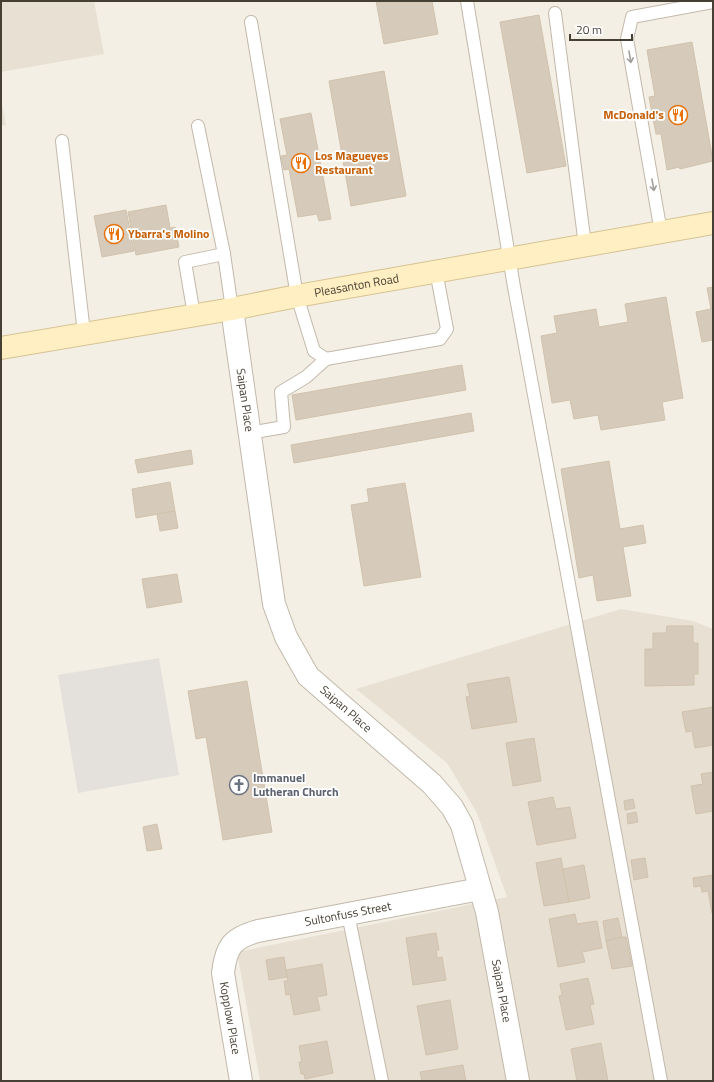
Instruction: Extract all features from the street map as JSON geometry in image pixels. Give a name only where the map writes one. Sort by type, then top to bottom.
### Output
[{"type":"main road","name":"Pleasanton Road","points":[[1,348],[232,309],[436,271],[713,223]]},
{"type":"street","name":"Saipan Place","points":[[232,309],[274,604],[286,637],[308,676],[432,784],[452,807],[462,825],[487,912],[518,1081]]},
{"type":"street","name":"Sultonfuss Street","points":[[225,956],[232,943],[244,935],[480,889]]},
{"type":"street","name":"Kopplow Place","points":[[225,956],[223,973],[225,993],[241,1081]]},
{"type":"lane","points":[[467,1],[509,259],[661,1081]]},
{"type":"lane","points":[[661,232],[627,39],[632,17],[713,2]]},
{"type":"lane","points":[[555,13],[585,245]]},
{"type":"lane","points":[[251,22],[297,296],[314,351],[326,360]]},
{"type":"lane","points":[[198,126],[224,254],[232,309]]},
{"type":"lane","points":[[62,141],[84,334]]},
{"type":"lane","points":[[194,315],[185,262],[224,254]]},
{"type":"lane","points":[[249,433],[284,427],[281,392],[306,377],[326,360],[440,339],[447,329],[436,271]]},
{"type":"lane","points":[[348,914],[382,1081]]},
{"type":"shaded area","points":[[1,1],[94,1],[104,54],[1,72]]},
{"type":"shaded area","points":[[1,98],[6,125],[1,126]]},
{"type":"shaded area","points":[[621,609],[693,621],[713,629],[713,1081],[260,1081],[237,952],[507,897],[477,813],[447,763],[356,689]]},
{"type":"shaded area","points":[[159,658],[179,775],[78,793],[58,675]]},
{"type":"building","points":[[376,1],[432,1],[438,34],[384,44]]},
{"type":"building","points":[[539,15],[566,166],[527,173],[500,22]]},
{"type":"building","name":"McDonald's","points":[[692,42],[713,161],[680,169],[679,167],[667,170],[661,134],[656,134],[649,97],[655,96],[647,50]]},
{"type":"building","points":[[384,71],[406,196],[351,206],[329,81]]},
{"type":"building","name":"Los Magueyes Restaurant","points":[[311,113],[331,219],[319,221],[317,214],[298,217],[289,169],[284,170],[281,156],[287,155],[280,119]]},
{"type":"building","points":[[166,205],[170,228],[175,227],[179,247],[136,255],[128,212]]},
{"type":"building","name":"Ybarra's Molino","points":[[126,210],[134,251],[102,257],[94,216]]},
{"type":"building","points":[[713,287],[713,340],[702,342],[696,312],[711,309],[707,288]]},
{"type":"building","points":[[666,297],[683,398],[662,402],[665,420],[601,430],[598,415],[574,419],[570,400],[552,403],[541,336],[557,333],[554,316],[596,309],[599,327],[628,322],[625,304]]},
{"type":"building","points":[[462,365],[466,390],[296,420],[292,395]]},
{"type":"building","points":[[471,413],[474,431],[294,463],[291,445]]},
{"type":"building","points":[[191,450],[193,464],[138,473],[135,460]]},
{"type":"building","points":[[609,461],[620,529],[643,525],[646,543],[623,547],[631,596],[597,601],[593,575],[579,578],[561,469]]},
{"type":"building","points":[[170,482],[175,511],[136,518],[132,489]]},
{"type":"building","points":[[405,483],[421,577],[364,586],[351,505],[369,502],[367,489]]},
{"type":"building","points":[[175,511],[178,528],[160,531],[157,514]]},
{"type":"building","points":[[177,574],[182,602],[147,608],[142,579]]},
{"type":"building","points":[[667,626],[693,626],[693,643],[698,643],[698,674],[694,674],[694,685],[645,686],[645,649],[653,649],[653,633],[666,633]]},
{"type":"building","points":[[509,677],[517,722],[472,729],[466,697],[470,696],[467,684]]},
{"type":"building","name":"Immanuel Lutheran Church","points":[[247,681],[272,832],[223,840],[206,737],[196,739],[188,691]]},
{"type":"building","points":[[713,707],[713,745],[695,748],[692,731],[686,732],[682,712]]},
{"type":"building","points":[[534,738],[541,781],[513,786],[506,743]]},
{"type":"building","points":[[713,772],[713,811],[696,814],[691,786],[703,784],[701,774]]},
{"type":"building","points":[[553,797],[556,809],[570,807],[576,838],[537,845],[528,802]]},
{"type":"building","points":[[633,799],[635,808],[625,810],[624,801]]},
{"type":"building","points":[[636,812],[638,822],[628,824],[627,814]]},
{"type":"building","points":[[157,824],[162,849],[147,851],[143,827]]},
{"type":"building","points":[[561,858],[569,902],[544,906],[536,863]]},
{"type":"building","points":[[645,858],[648,877],[634,880],[631,860]]},
{"type":"building","points":[[584,865],[590,898],[569,902],[563,869]]},
{"type":"building","points":[[713,875],[712,913],[708,891],[702,892],[701,886],[694,887],[693,878]]},
{"type":"building","points":[[575,914],[577,924],[597,921],[602,948],[582,952],[585,962],[558,967],[549,919]]},
{"type":"building","points":[[618,918],[622,937],[606,941],[603,921]]},
{"type":"building","points":[[436,933],[439,950],[436,950],[437,958],[442,957],[446,980],[413,985],[406,938]]},
{"type":"building","points":[[626,937],[632,966],[612,969],[606,941]]},
{"type":"building","points":[[284,957],[287,977],[269,980],[266,960]]},
{"type":"building","points":[[322,964],[327,995],[317,997],[320,1010],[294,1015],[290,994],[286,995],[284,981],[288,981],[286,970]]},
{"type":"building","points":[[588,978],[594,1004],[590,1005],[594,1024],[566,1030],[559,996],[562,995],[560,984]]},
{"type":"building","points":[[450,1000],[458,1049],[426,1055],[417,1006]]},
{"type":"building","points":[[327,1041],[333,1073],[305,1079],[304,1074],[301,1074],[299,1062],[302,1062],[299,1046]]},
{"type":"building","points":[[601,1043],[608,1081],[577,1081],[571,1049]]},
{"type":"building","points":[[463,1065],[466,1081],[422,1081],[420,1072]]},
{"type":"place","name":"McDonald's","points":[[678,115]]},
{"type":"place","name":"Los Magueyes Restaurant","points":[[301,163]]},
{"type":"place","name":"Ybarra's Molino","points":[[114,234]]},
{"type":"place","name":"Immanuel Lutheran Church","points":[[239,785]]}]
